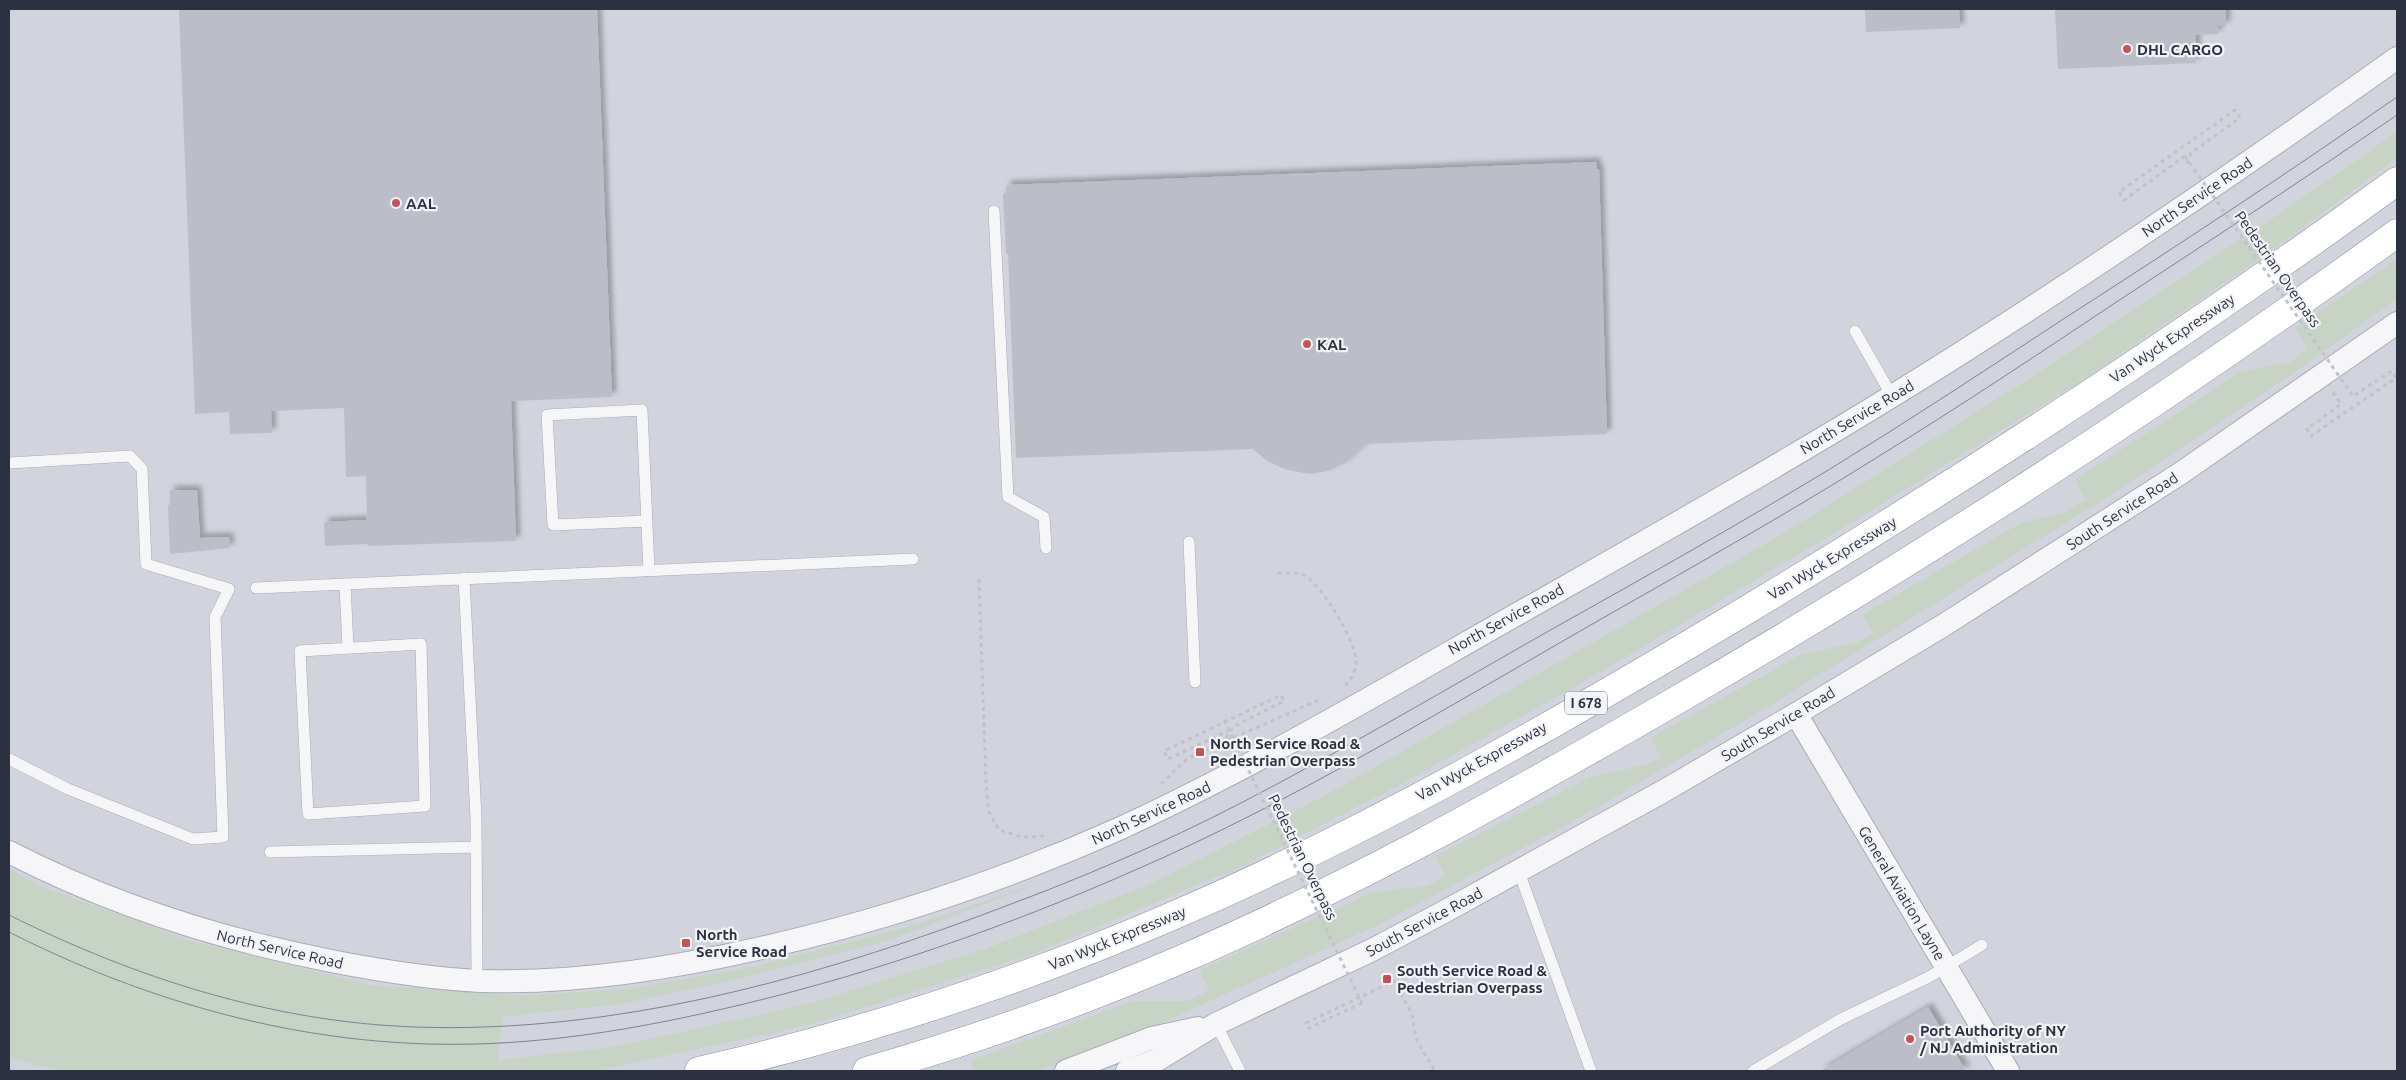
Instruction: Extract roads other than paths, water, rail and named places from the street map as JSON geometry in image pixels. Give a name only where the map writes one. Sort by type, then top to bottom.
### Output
[{"type":"highway","name":"Van Wyck Expressway","points":[[699,1071],[874,1025],[1012,980],[1188,909],[1344,836],[1660,661],[1901,516],[2152,353],[2397,181]]},
{"type":"highway","name":"I 678","points":[[868,1071],[1046,1013],[1180,960],[1312,899],[1481,810],[1756,654],[2004,501],[2193,376],[2397,233]]},
{"type":"street","name":"North Service Road","points":[[9,852],[105,897],[203,931],[285,952],[350,965],[430,977],[477,981],[612,975],[740,953],[814,935],[902,910],[980,884],[1082,845],[1172,803],[1307,733],[1698,512],[1892,396],[2168,218],[2397,58]]},
{"type":"street","name":"South Service Road","points":[[1127,1071],[1157,1060],[1216,1024],[1372,950],[1519,872],[1796,714],[2006,586],[2181,473],[2397,323]]},
{"type":"street","name":"General Aviation Layne","points":[[1796,714],[2008,1071]]},
{"type":"street","points":[[1066,1071],[1152,1038],[1216,1024]]},
{"type":"lane","points":[[994,211],[1008,497],[1044,517],[1046,548]]},
{"type":"lane","points":[[1855,331],[1892,396]]},
{"type":"lane","points":[[647,521],[553,525],[547,415],[642,410],[647,521],[649,571]]},
{"type":"lane","points":[[9,463],[130,456],[142,469],[146,564],[229,590],[215,618],[217,727],[223,837],[193,839],[68,789],[9,759]]},
{"type":"lane","points":[[1189,542],[1195,682]]},
{"type":"lane","points":[[256,588],[913,559]]},
{"type":"lane","points":[[464,578],[476,847],[477,981]]},
{"type":"lane","points":[[345,584],[348,648]]},
{"type":"lane","points":[[421,644],[424,806],[308,814],[300,651],[348,648],[421,644]]},
{"type":"lane","points":[[270,852],[476,847]]},
{"type":"lane","points":[[1519,872],[1591,1071]]},
{"type":"lane","points":[[1753,1071],[1841,1019],[1901,992],[1982,945]]},
{"type":"lane","points":[[1216,1024],[1240,1071]]},
{"type":"tram line","points":[[9,915],[57,938],[106,958],[206,993],[257,1006],[309,1016],[415,1027],[490,1027],[564,1021],[638,1011],[712,997],[785,979],[857,958],[928,934],[1091,873],[1211,818],[1359,739],[1727,530],[1860,451],[1919,413],[2149,264],[2397,97]]},
{"type":"tram line","points":[[9,932],[58,956],[109,977],[213,1011],[266,1024],[320,1034],[374,1041],[429,1044],[509,1043],[588,1034],[666,1021],[794,991],[941,946],[1086,891],[1192,844],[1307,786],[1421,723],[1769,523],[1907,439],[2225,231],[2397,115]]},
{"type":"place","name":"DHL CARGO","points":[[2127,49]]},
{"type":"place","name":"AAL","points":[[396,203]]},
{"type":"place","name":"KAL","points":[[1307,344]]},
{"type":"place","name":"North Service Road & Pedestrian Overpass","points":[[1200,752]]},
{"type":"place","name":"North Service Road","points":[[686,943]]},
{"type":"place","name":"South Service Road & Pedestrian Overpass","points":[[1387,979]]},
{"type":"place","name":"Port Authority of NY / NJ Administration","points":[[1910,1039]]}]
